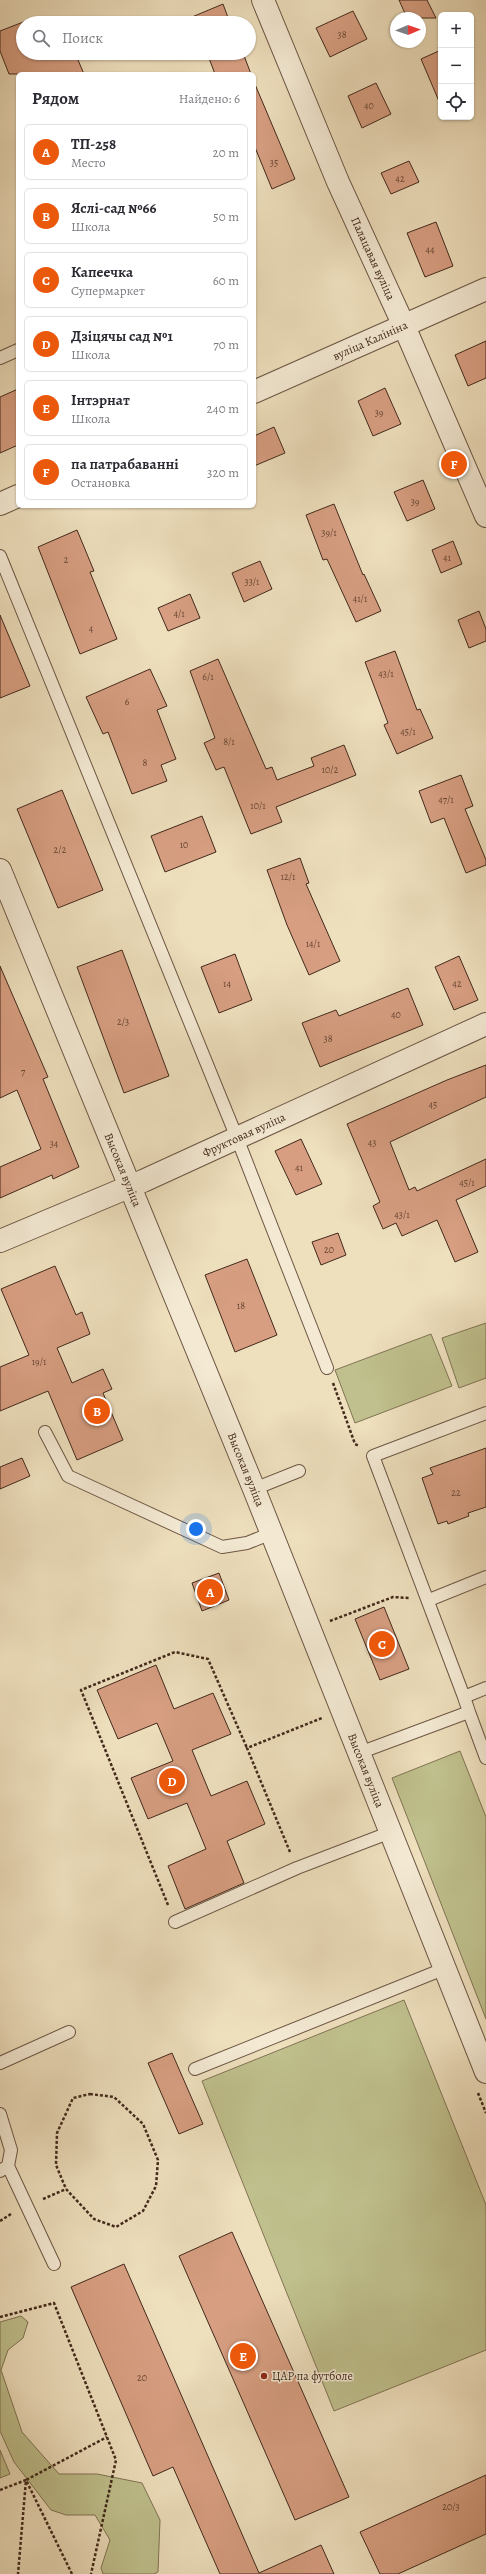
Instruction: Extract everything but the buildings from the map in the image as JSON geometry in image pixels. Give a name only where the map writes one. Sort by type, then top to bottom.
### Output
[{"type":"street","name":"Палацавая вуліца","points":[[263,0],[338,182],[404,326],[486,516]]},
{"type":"street","name":"вуліца Калініна","points":[[256,391],[486,289]]},
{"type":"street","points":[[0,504],[16,497]]},
{"type":"street","name":"Высокая вуліца","points":[[0,870],[272,1533],[486,2070]]},
{"type":"street","name":"Фруктовая вуліца","points":[[0,1241],[130,1186],[486,1024]]},
{"type":"lane","points":[[0,358],[16,351]]},
{"type":"lane","points":[[0,556],[237,1138],[327,1368]]},
{"type":"lane","points":[[486,1413],[373,1456],[429,1600],[486,1758]]},
{"type":"lane","points":[[45,1432],[68,1476],[222,1547],[247,1542],[272,1533]]},
{"type":"lane","points":[[254,1489],[299,1471]]},
{"type":"lane","points":[[429,1600],[486,1577]]},
{"type":"lane","points":[[464,1697],[486,1688]]},
{"type":"lane","points":[[359,1753],[469,1712]]},
{"type":"lane","points":[[175,1922],[296,1868],[392,1832]]},
{"type":"lane","points":[[195,2068],[446,1968]]},
{"type":"lane","points":[[0,2063],[69,2032]]},
{"type":"lane","points":[[0,2114],[11,2150],[4,2168],[54,2264]]},
{"type":"path","points":[[327,1368],[356,1444],[373,1456]]},
{"type":"path","points":[[326,1614],[329,1622],[393,1597],[429,1600]]},
{"type":"path","points":[[175,1922],[81,1690],[174,1652],[208,1659],[247,1748],[296,1868]]},
{"type":"path","points":[[247,1748],[325,1717]]},
{"type":"path","points":[[90,2094],[114,2097],[143,2124],[158,2160],[156,2186],[143,2211],[116,2227],[94,2219],[66,2189],[56,2165],[57,2133],[67,2108],[73,2098],[90,2094]]},
{"type":"path","points":[[0,2316],[54,2303],[116,2460],[91,2574]]},
{"type":"path","points":[[0,2490],[26,2480],[107,2437]]},
{"type":"path","points":[[18,2574],[26,2480]]},
{"type":"path","points":[[26,2480],[72,2574]]},
{"type":"green space","points":[[486,1323],[486,1378],[459,1388],[442,1338]]},
{"type":"green space","points":[[431,1334],[452,1386],[355,1423],[335,1370]]},
{"type":"green space","points":[[460,1751],[486,1817],[486,2019],[392,1778]]},
{"type":"green space","points":[[404,2000],[486,2205],[486,2350],[334,2411],[202,2081]]},
{"type":"green space","points":[[21,2316],[28,2322],[23,2338],[8,2350],[1,2370],[22,2432],[59,2474],[97,2474],[142,2483],[160,2520],[158,2572],[154,2574],[103,2574],[101,2568],[110,2540],[95,2515],[66,2515],[51,2510],[14,2462],[0,2431],[0,2322]]},
{"type":"green space","points":[[0,2450],[10,2474],[0,2478]]},
{"type":"place","name":"па патрабаванні","points":[[454,464]]},
{"type":"place","name":"Яслі-сад №66","points":[[97,1411]]},
{"type":"place","name":"ТП-258","points":[[210,1592]]},
{"type":"place","name":"Капеечка","points":[[382,1644]]},
{"type":"place","name":"Дзіцячы сад №1","points":[[172,1781]]},
{"type":"place","name":"Інтэрнат","points":[[243,2356]]},
{"type":"place","name":"ЦАР па футболе","points":[[264,2376]]}]
